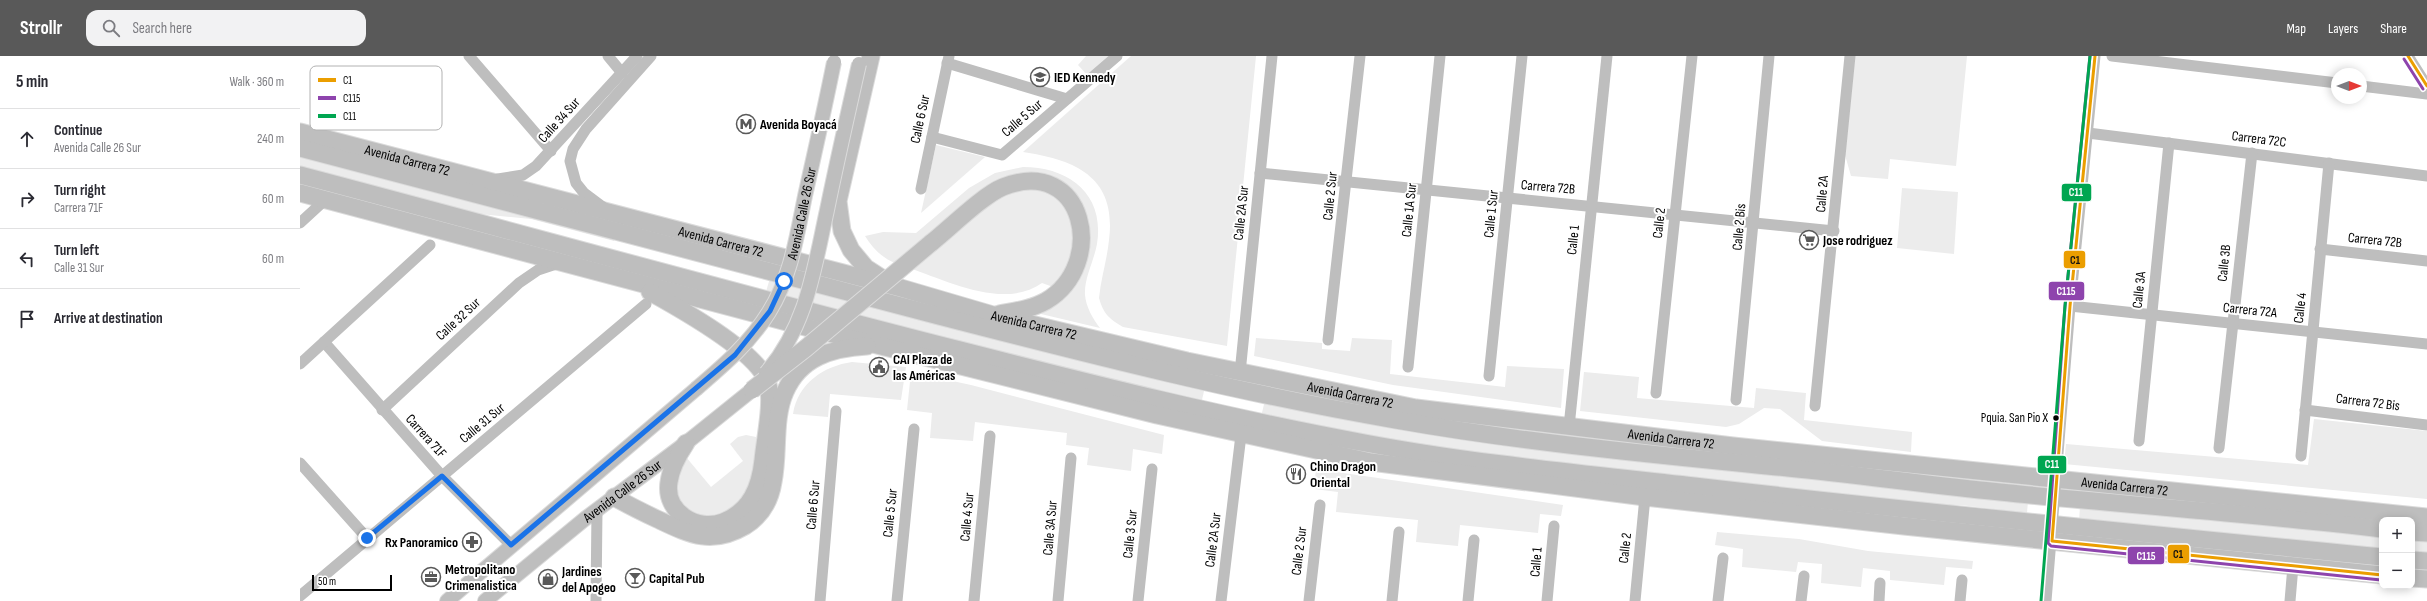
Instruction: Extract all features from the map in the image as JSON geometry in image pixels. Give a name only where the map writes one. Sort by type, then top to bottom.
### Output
[{"type":"highway","points":[[863,59],[838,201],[839,217],[847,242],[857,258],[878,277],[901,288]]},
{"type":"highway","name":"Avenida Carrera 72","points":[[300,132],[901,288],[993,315],[1240,373],[1390,403],[1569,427],[1733,446],[2427,518]]},
{"type":"highway","points":[[300,146],[352,145]]},
{"type":"highway","name":"Avenida Carrera 72","points":[[300,146],[669,247],[1018,337],[1227,387],[1394,420],[1445,428],[1732,463],[2055,497],[2278,517],[2379,529]]},
{"type":"highway","points":[[409,175],[448,170]]},
{"type":"highway","points":[[300,175],[712,286],[1159,400],[1364,443],[1479,460],[1818,500],[2293,566],[2377,574]]},
{"type":"highway","points":[[752,390],[806,348],[981,201],[1001,188],[1021,182],[1038,181],[1065,193],[1080,218],[1082,232],[1077,262],[1072,274],[1065,285],[1046,301],[1030,308],[993,315]]},
{"type":"highway","points":[[300,193],[629,280],[1241,435],[1371,462],[1645,497],[1862,522],[2316,550],[2379,557]]},
{"type":"highway","points":[[413,205],[457,234]]},
{"type":"highway","points":[[629,280],[709,327],[747,356],[767,380],[769,399],[762,474],[752,500],[744,510],[722,522],[710,525],[693,522],[681,515],[671,502],[669,483],[678,455],[686,443]]},
{"type":"highway","points":[[614,497],[681,532],[711,537],[741,528],[755,519],[768,501],[773,482],[783,398],[790,383],[800,369],[818,355],[832,351],[883,345]]},
{"type":"highway","points":[[1140,366],[1187,361]]},
{"type":"highway","points":[[1390,403],[1445,428]]},
{"type":"highway","points":[[1440,471],[1479,460]]},
{"type":"highway","points":[[2231,497],[2278,517]]},
{"type":"highway","points":[[1818,500],[1862,522]]},
{"type":"highway","points":[[2415,532],[2427,533]]},
{"type":"highway","points":[[2316,550],[2377,574]]},
{"type":"highway","points":[[2415,560],[2427,561]]},
{"type":"highway","points":[[2415,578],[2427,580]]},
{"type":"main road","name":"Avenida Calle 26 Sur","points":[[446,601],[696,389],[735,355],[754,334],[770,311],[784,281],[798,230],[835,59]]},
{"type":"main road","name":"Avenida Calle 26 Sur","points":[[485,601],[596,510],[686,443],[752,390],[784,350],[798,325],[809,294],[863,59]]},
{"type":"street","points":[[469,56],[551,151]]},
{"type":"street","points":[[608,56],[629,70]]},
{"type":"street","name":"Calle 34 Sur","points":[[607,211],[584,193],[576,183],[570,161],[578,139],[629,70],[637,56]]},
{"type":"street","name":"Calle 34 Sur","points":[[488,180],[523,175],[551,151],[629,70],[651,56]]},
{"type":"street","name":"Calle 5 Sur","points":[[932,137],[1002,155],[1117,56]]},
{"type":"street","name":"Calle 2A Sur","points":[[1240,373],[1272,56]]},
{"type":"street","name":"Calle 2 Sur","points":[[1328,340],[1360,56]]},
{"type":"street","name":"Calle 1A Sur","points":[[1408,367],[1440,56]]},
{"type":"street","name":"Calle 1 Sur","points":[[1489,376],[1522,56]]},
{"type":"street","name":"Calle 1","points":[[1569,427],[1607,56]]},
{"type":"street","name":"Calle 2","points":[[1656,393],[1692,56]]},
{"type":"street","name":"Calle 2 Bis","points":[[1736,400],[1755,223],[1769,56]]},
{"type":"street","name":"Calle 2A","points":[[1815,406],[1834,231],[1850,56]]},
{"type":"street","points":[[2046,601],[2053,533],[2070,306],[2095,56]]},
{"type":"street","points":[[2112,56],[2331,82]]},
{"type":"street","points":[[2408,56],[2427,86]]},
{"type":"street","points":[[948,60],[1066,99]]},
{"type":"street","name":"Calle 6 Sur","points":[[921,189],[948,60]]},
{"type":"street","points":[[2367,87],[2427,94]]},
{"type":"street","name":"Carrera 72C","points":[[2088,133],[2427,176]]},
{"type":"street","name":"Calle 3A","points":[[2139,441],[2169,143]]},
{"type":"street","name":"Calle 3B","points":[[2219,448],[2252,153]]},
{"type":"street","name":"Calle 4","points":[[2300,456],[2328,163]]},
{"type":"street","name":"Carrera 72B","points":[[1260,173],[1834,231]]},
{"type":"street","points":[[300,223],[325,200]]},
{"type":"street","points":[[300,364],[430,245]]},
{"type":"street","name":"Carrera 72B","points":[[2320,250],[2427,261]]},
{"type":"street","name":"Calle 32 Sur","points":[[382,410],[519,283],[538,270],[562,262]]},
{"type":"street","name":"Calle 31 Sur","points":[[300,596],[646,304]]},
{"type":"street","name":"Carrera 72A","points":[[2070,306],[2427,344]]},
{"type":"street","name":"Carrera 71F","points":[[324,342],[382,410],[442,476],[511,545]]},
{"type":"street","name":"Carrera 72 Bis","points":[[2305,410],[2427,424]]},
{"type":"street","name":"Calle 6 Sur","points":[[820,601],[836,411]]},
{"type":"street","name":"Calle 5 Sur","points":[[897,601],[914,429]]},
{"type":"street","name":"Calle 2A Sur","points":[[1221,601],[1241,435]]},
{"type":"street","name":"Calle 4 Sur","points":[[974,601],[990,436]]},
{"type":"street","name":"Calle 3A Sur","points":[[1058,601],[1071,458]]},
{"type":"street","points":[[300,463],[367,538]]},
{"type":"street","name":"Calle 3 Sur","points":[[1138,601],[1152,469]]},
{"type":"street","name":"Calle 2","points":[[1635,601],[1645,497]]},
{"type":"street","name":"Calle 2 Sur","points":[[1309,601],[1320,505]]},
{"type":"street","points":[[596,510],[596,601]]},
{"type":"street","name":"Calle 1","points":[[1547,601],[1554,526]]},
{"type":"street","points":[[1392,601],[1399,532]]},
{"type":"street","points":[[1468,601],[1474,540]]},
{"type":"street","points":[[1718,601],[1723,558]]},
{"type":"street","points":[[2290,601],[2293,566]]},
{"type":"street","points":[[1801,601],[1804,576]]},
{"type":"street","points":[[1960,601],[1962,580]]},
{"type":"street","points":[[1879,601],[1880,583]]},
{"type":"street","points":[[494,601],[502,588]]},
{"type":"shaded area","points":[[1086,56],[1110,56],[1088,76],[1078,65]]},
{"type":"shaded area","points":[[1131,56],[1256,56],[1227,346],[1123,327],[1110,318],[1102,308],[1099,298],[1109,240],[1110,219],[1107,201],[1100,187],[1089,176],[1076,167],[1060,160],[1023,152]]},
{"type":"shaded area","points":[[1855,56],[1967,56],[1956,166],[1890,159],[1888,179],[1851,176],[1845,155]]},
{"type":"shaded area","points":[[936,145],[985,157],[921,213]]},
{"type":"shaded area","points":[[300,152],[614,238],[614,241],[531,219],[470,213],[413,196],[300,169]]},
{"type":"shaded area","points":[[1023,167],[1040,168],[1069,178],[1080,187],[1089,198],[1095,211],[1098,226],[1096,250],[1086,282],[1085,295],[1090,313],[1100,328],[1041,314],[1059,301],[1071,287],[1089,239],[1089,225],[1084,209],[1069,187],[1058,181],[1031,175],[897,264],[878,253],[865,236],[883,232],[916,233],[969,188],[995,173]]},
{"type":"shaded area","points":[[1027,186],[1053,192],[1073,215],[1076,245],[1056,288],[1042,283],[1027,291],[1011,294],[994,294],[958,286],[909,268],[988,203],[1008,191]]},
{"type":"shaded area","points":[[1902,188],[1958,192],[1954,254],[1897,248]]},
{"type":"shaded area","points":[[770,278],[1205,387],[1201,404],[765,295]]},
{"type":"shaded area","points":[[1256,338],[1322,343],[1322,349],[1350,351],[1352,338],[1392,340],[1390,374],[1505,387],[1507,366],[1564,369],[1561,408],[1393,385],[1254,356]]},
{"type":"shaded area","points":[[852,362],[906,367],[901,400],[830,394],[828,417],[793,414],[800,393],[806,385],[822,372],[832,367]]},
{"type":"shaded area","points":[[911,372],[971,385],[1164,435],[1162,454],[1133,449],[1131,471],[1087,465],[1089,448],[1066,445],[1067,433],[975,422],[973,441],[930,438],[932,413],[907,410]]},
{"type":"shaded area","points":[[1584,372],[1639,377],[1637,398],[1754,408],[1756,388],[1806,393],[1804,420],[1912,432],[1911,452],[1822,441],[1780,409],[1764,408],[1739,424],[1726,427],[1580,411]]},
{"type":"shaded area","points":[[1265,400],[2028,501],[2027,513],[1960,505],[1940,507],[1451,450],[1261,417]]},
{"type":"shaded area","points":[[2314,419],[2427,431],[2427,499],[2064,464],[2066,444],[2308,465]]},
{"type":"shaded area","points":[[746,435],[756,437],[759,451],[745,503],[720,517],[693,516],[678,502],[675,474],[686,457],[711,487],[743,461],[730,444],[738,437]]},
{"type":"shaded area","points":[[1316,469],[1563,505],[1561,516],[1540,514],[1538,533],[1460,525],[1458,546],[1416,542],[1418,520],[1336,512],[1338,492],[1314,489]]},
{"type":"shaded area","points":[[2080,506],[2379,533],[2379,551],[2079,523]]},
{"type":"shaded area","points":[[1717,532],[1799,539],[1868,551],[1973,561],[1972,569],[1946,567],[1944,585],[1890,580],[1890,571],[1863,568],[1861,587],[1821,583],[1822,564],[1798,562],[1796,572],[1742,567],[1743,549],[1715,545]]},
{"type":"shaded area","points":[[2415,536],[2427,538],[2427,556],[2415,554]]},
{"type":"transit line","name":"C115","points":[[2090,56],[2065,306],[2048,543],[2051,546],[2379,580]]},
{"type":"transit line","name":"C11","points":[[2041,601],[2065,306],[2090,56]]},
{"type":"transit line","name":"C1","points":[[2095,56],[2070,306],[2052,541],[2379,575]]},
{"type":"transit line","name":"C1","points":[[2408,56],[2427,86]]},
{"type":"transit line","name":"C115","points":[[2404,59],[2423,89]]},
{"type":"place","name":"IED Kennedy","points":[[1040,77]]},
{"type":"place","name":"Avenida Boyacá","points":[[746,124]]},
{"type":"place","name":"Jose rodriguez","points":[[1809,240]]},
{"type":"place","name":"CAI Plaza de las Américas","points":[[879,367]]},
{"type":"place","name":"Pquia. San Pio X","points":[[2056,418]]},
{"type":"place","name":"Chino Dragon Oriental","points":[[1296,474]]},
{"type":"place","name":"Rx Panoramico","points":[[472,542]]},
{"type":"place","name":"Metropolitano Crimenalistica","points":[[431,577]]},
{"type":"place","name":"Capital Pub","points":[[635,578]]},
{"type":"place","name":"Jardines del Apogeo","points":[[548,579]]},
{"type":"route","points":[[367,538],[442,476],[511,545],[735,355],[754,334],[770,311],[784,281]]}]
